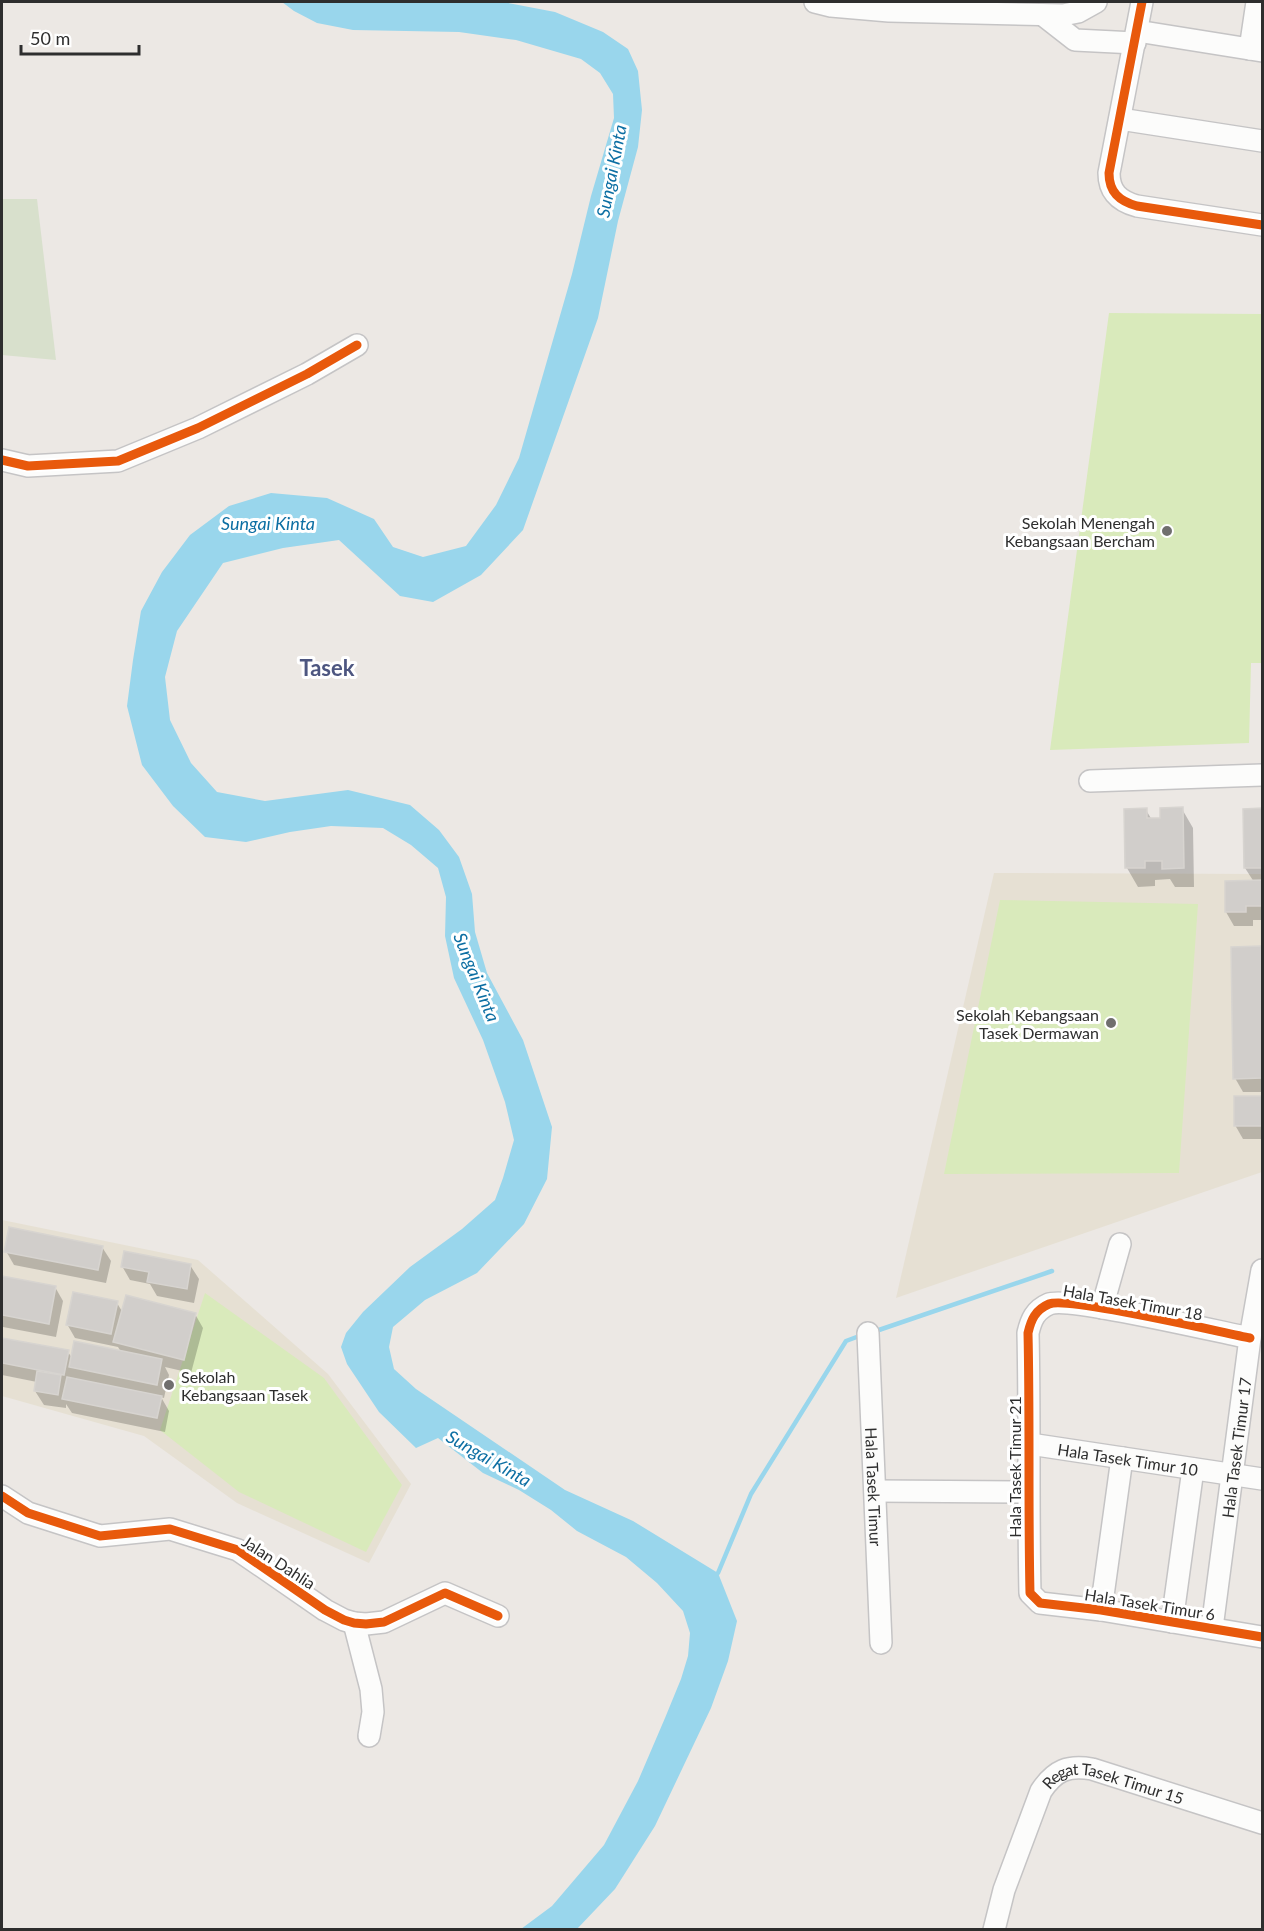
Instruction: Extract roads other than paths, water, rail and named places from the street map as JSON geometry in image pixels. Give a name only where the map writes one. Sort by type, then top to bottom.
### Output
[{"type":"street","points":[[816,2],[831,6],[889,11],[1042,15],[1078,12],[1096,2]]},
{"type":"street","points":[[1142,2],[1109,173],[1110,186],[1116,196],[1137,206],[1263,225]]},
{"type":"street","points":[[1042,15],[1076,40],[1136,37],[1256,50],[1257,2]]},
{"type":"street","points":[[1120,119],[1263,141]]},
{"type":"street","points":[[2,460],[28,466],[118,461],[198,428],[308,374],[357,345]]},
{"type":"street","points":[[1090,781],[1263,775]]},
{"type":"street","points":[[1102,1308],[1120,1244]]},
{"type":"street","name":"Hala Tasek Timur 17","points":[[1212,1628],[1250,1338],[1263,1269]]},
{"type":"street","name":"Hala Tasek Timur 18","points":[[1028,1333],[1032,1318],[1050,1303],[1102,1308],[1250,1338]]},
{"type":"street","name":"Hala Tasek Timur","points":[[868,1333],[881,1643]]},
{"type":"street","name":"Hala Tasek Timur 21","points":[[1028,1333],[1030,1593],[1034,1599]]},
{"type":"street","name":"Hala Tasek Timur 10","points":[[1030,1444],[1263,1479]]},
{"type":"street","points":[[1101,1610],[1122,1458]]},
{"type":"street","points":[[1172,1622],[1193,1469]]},
{"type":"street","points":[[875,1491],[1028,1492]]},
{"type":"street","name":"Jalan Dahlia","points":[[2,1496],[28,1514],[100,1536],[170,1529],[238,1550],[325,1610],[354,1623],[384,1622],[445,1593],[498,1616]]},
{"type":"street","name":"Hala Tasek Timur 6","points":[[1034,1599],[1040,1603],[1101,1610],[1263,1637]]},
{"type":"street","points":[[354,1623],[371,1689],[373,1712],[369,1736]]},
{"type":"street","name":"Regat Tasek Timur 15","points":[[994,1929],[1004,1890],[1041,1791],[1048,1780],[1061,1771],[1076,1766],[1092,1769],[1263,1823]]},
{"type":"water","name":"Sungai Kinta","points":[[282,2],[503,2],[555,12],[603,32],[628,49],[638,71],[642,110],[638,147],[618,221],[598,318],[523,530],[481,575],[433,602],[400,596],[339,540],[283,548],[223,563],[177,631],[165,677],[170,720],[191,763],[217,792],[265,801],[348,790],[410,805],[439,830],[459,857],[472,894],[475,932],[487,973],[523,1040],[552,1127],[547,1179],[524,1224],[477,1273],[425,1300],[393,1327],[389,1347],[394,1369],[416,1389],[565,1490],[633,1521],[718,1573],[737,1621],[728,1661],[711,1708],[655,1826],[615,1889],[577,1929],[521,1929],[552,1906],[604,1845],[638,1781],[681,1679],[688,1656],[690,1633],[683,1611],[657,1583],[626,1557],[577,1531],[551,1510],[519,1490],[483,1473],[438,1438],[416,1448],[379,1412],[347,1364],[341,1347],[346,1333],[363,1312],[410,1267],[462,1229],[495,1200],[514,1140],[505,1102],[483,1040],[454,978],[445,936],[446,897],[438,868],[411,845],[383,828],[331,826],[246,842],[205,837],[173,806],[142,765],[127,706],[141,611],[162,572],[190,535],[229,506],[271,493],[327,498],[374,519],[393,547],[423,557],[466,546],[496,505],[519,458],[614,118],[613,94],[600,73],[581,59],[516,40],[459,32],[353,30],[317,23]]},
{"type":"waterway","points":[[873,1332],[1052,1271]]},
{"type":"waterway","points":[[718,1573],[751,1494],[846,1341],[862,1335]]},
{"type":"place","name":"Sekolah Menengah Kebangsaan Bercham","points":[[1167,531]]},
{"type":"place","name":"Sekolah Kebangsaan Tasek Dermawan","points":[[1111,1023]]},
{"type":"place","name":"Sekolah Kebangsaan Tasek","points":[[169,1385]]},
{"type":"district","name":"Tasek","points":[[327,667]]}]
